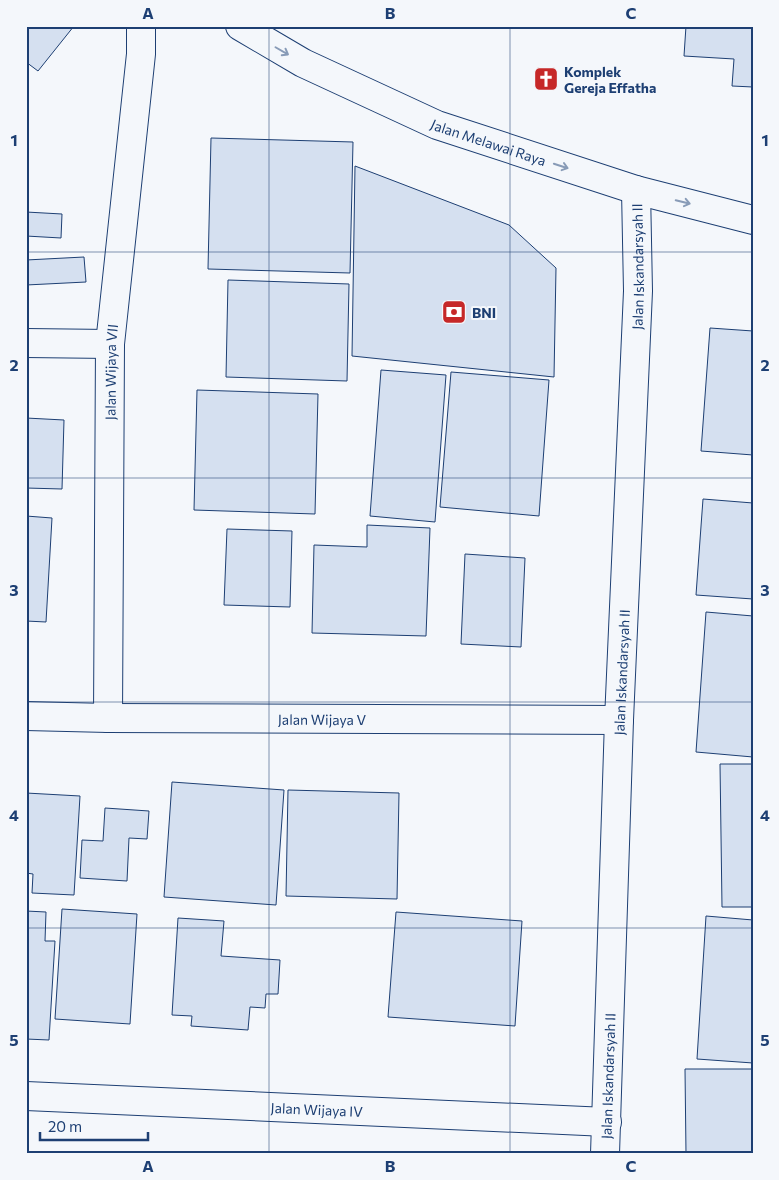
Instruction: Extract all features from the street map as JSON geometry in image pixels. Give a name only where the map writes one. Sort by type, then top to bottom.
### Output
[{"type":"street","name":"Jalan Wijaya VII","points":[[108,718],[110,344],[141,54],[141,26]]},
{"type":"street","name":"Jalan Melawai Raya","points":[[240,26],[303,63],[437,125],[636,190],[753,220]]},
{"type":"street","name":"Jalan Iskandarsyah II","points":[[605,1154],[619,720],[638,291],[636,190]]},
{"type":"street","points":[[26,343],[110,344]]},
{"type":"street","name":"Jalan Wijaya V","points":[[26,716],[619,720]]},
{"type":"street","name":"Jalan Wijaya IV","points":[[26,1096],[606,1122]]},
{"type":"building","points":[[26,26],[74,26],[38,71],[26,62]]},
{"type":"building","points":[[686,26],[753,26],[753,87],[732,86],[734,59],[684,56]]},
{"type":"building","points":[[211,138],[353,142],[350,273],[208,269]]},
{"type":"building","name":"BNI","points":[[355,166],[509,225],[556,268],[554,377],[352,356]]},
{"type":"building","points":[[26,212],[62,214],[61,238],[26,236]]},
{"type":"building","points":[[84,257],[86,282],[26,285],[26,260]]},
{"type":"building","points":[[228,280],[349,284],[347,381],[226,377]]},
{"type":"building","points":[[710,328],[753,331],[753,455],[701,451]]},
{"type":"building","points":[[381,370],[446,375],[435,522],[370,516]]},
{"type":"building","points":[[451,372],[549,380],[539,516],[440,507]]},
{"type":"building","points":[[197,390],[318,394],[315,514],[194,510]]},
{"type":"building","points":[[26,418],[64,420],[62,489],[26,488]]},
{"type":"building","points":[[703,499],[753,503],[753,599],[696,595]]},
{"type":"building","points":[[26,516],[52,518],[46,622],[26,621]]},
{"type":"building","points":[[367,525],[430,528],[426,636],[312,633],[314,545],[367,547]]},
{"type":"building","points":[[227,529],[292,531],[290,607],[224,605]]},
{"type":"building","points":[[465,554],[525,558],[521,647],[461,644]]},
{"type":"building","points":[[706,612],[753,616],[753,757],[696,752]]},
{"type":"building","points":[[720,764],[753,764],[753,907],[722,907]]},
{"type":"building","points":[[172,782],[284,790],[276,905],[164,897]]},
{"type":"building","points":[[288,790],[399,793],[397,899],[286,896]]},
{"type":"building","points":[[26,793],[80,796],[74,895],[32,893],[33,874],[26,873]]},
{"type":"building","points":[[105,808],[149,811],[147,839],[129,838],[127,881],[80,878],[82,840],[103,841]]},
{"type":"building","points":[[62,909],[137,914],[130,1024],[55,1019]]},
{"type":"building","points":[[26,911],[46,912],[45,941],[55,941],[49,1040],[26,1039]]},
{"type":"building","points":[[396,912],[522,921],[515,1026],[388,1017]]},
{"type":"building","points":[[706,916],[753,920],[753,1063],[697,1059]]},
{"type":"building","points":[[178,918],[224,921],[221,956],[280,960],[278,994],[266,994],[265,1008],[250,1007],[248,1030],[191,1026],[192,1016],[172,1015]]},
{"type":"building","points":[[685,1069],[753,1069],[753,1154],[686,1154]]},
{"type":"place","name":"Komplek Gereja Effatha","points":[[546,79]]},
{"type":"place","name":"BNI","points":[[454,312]]}]
